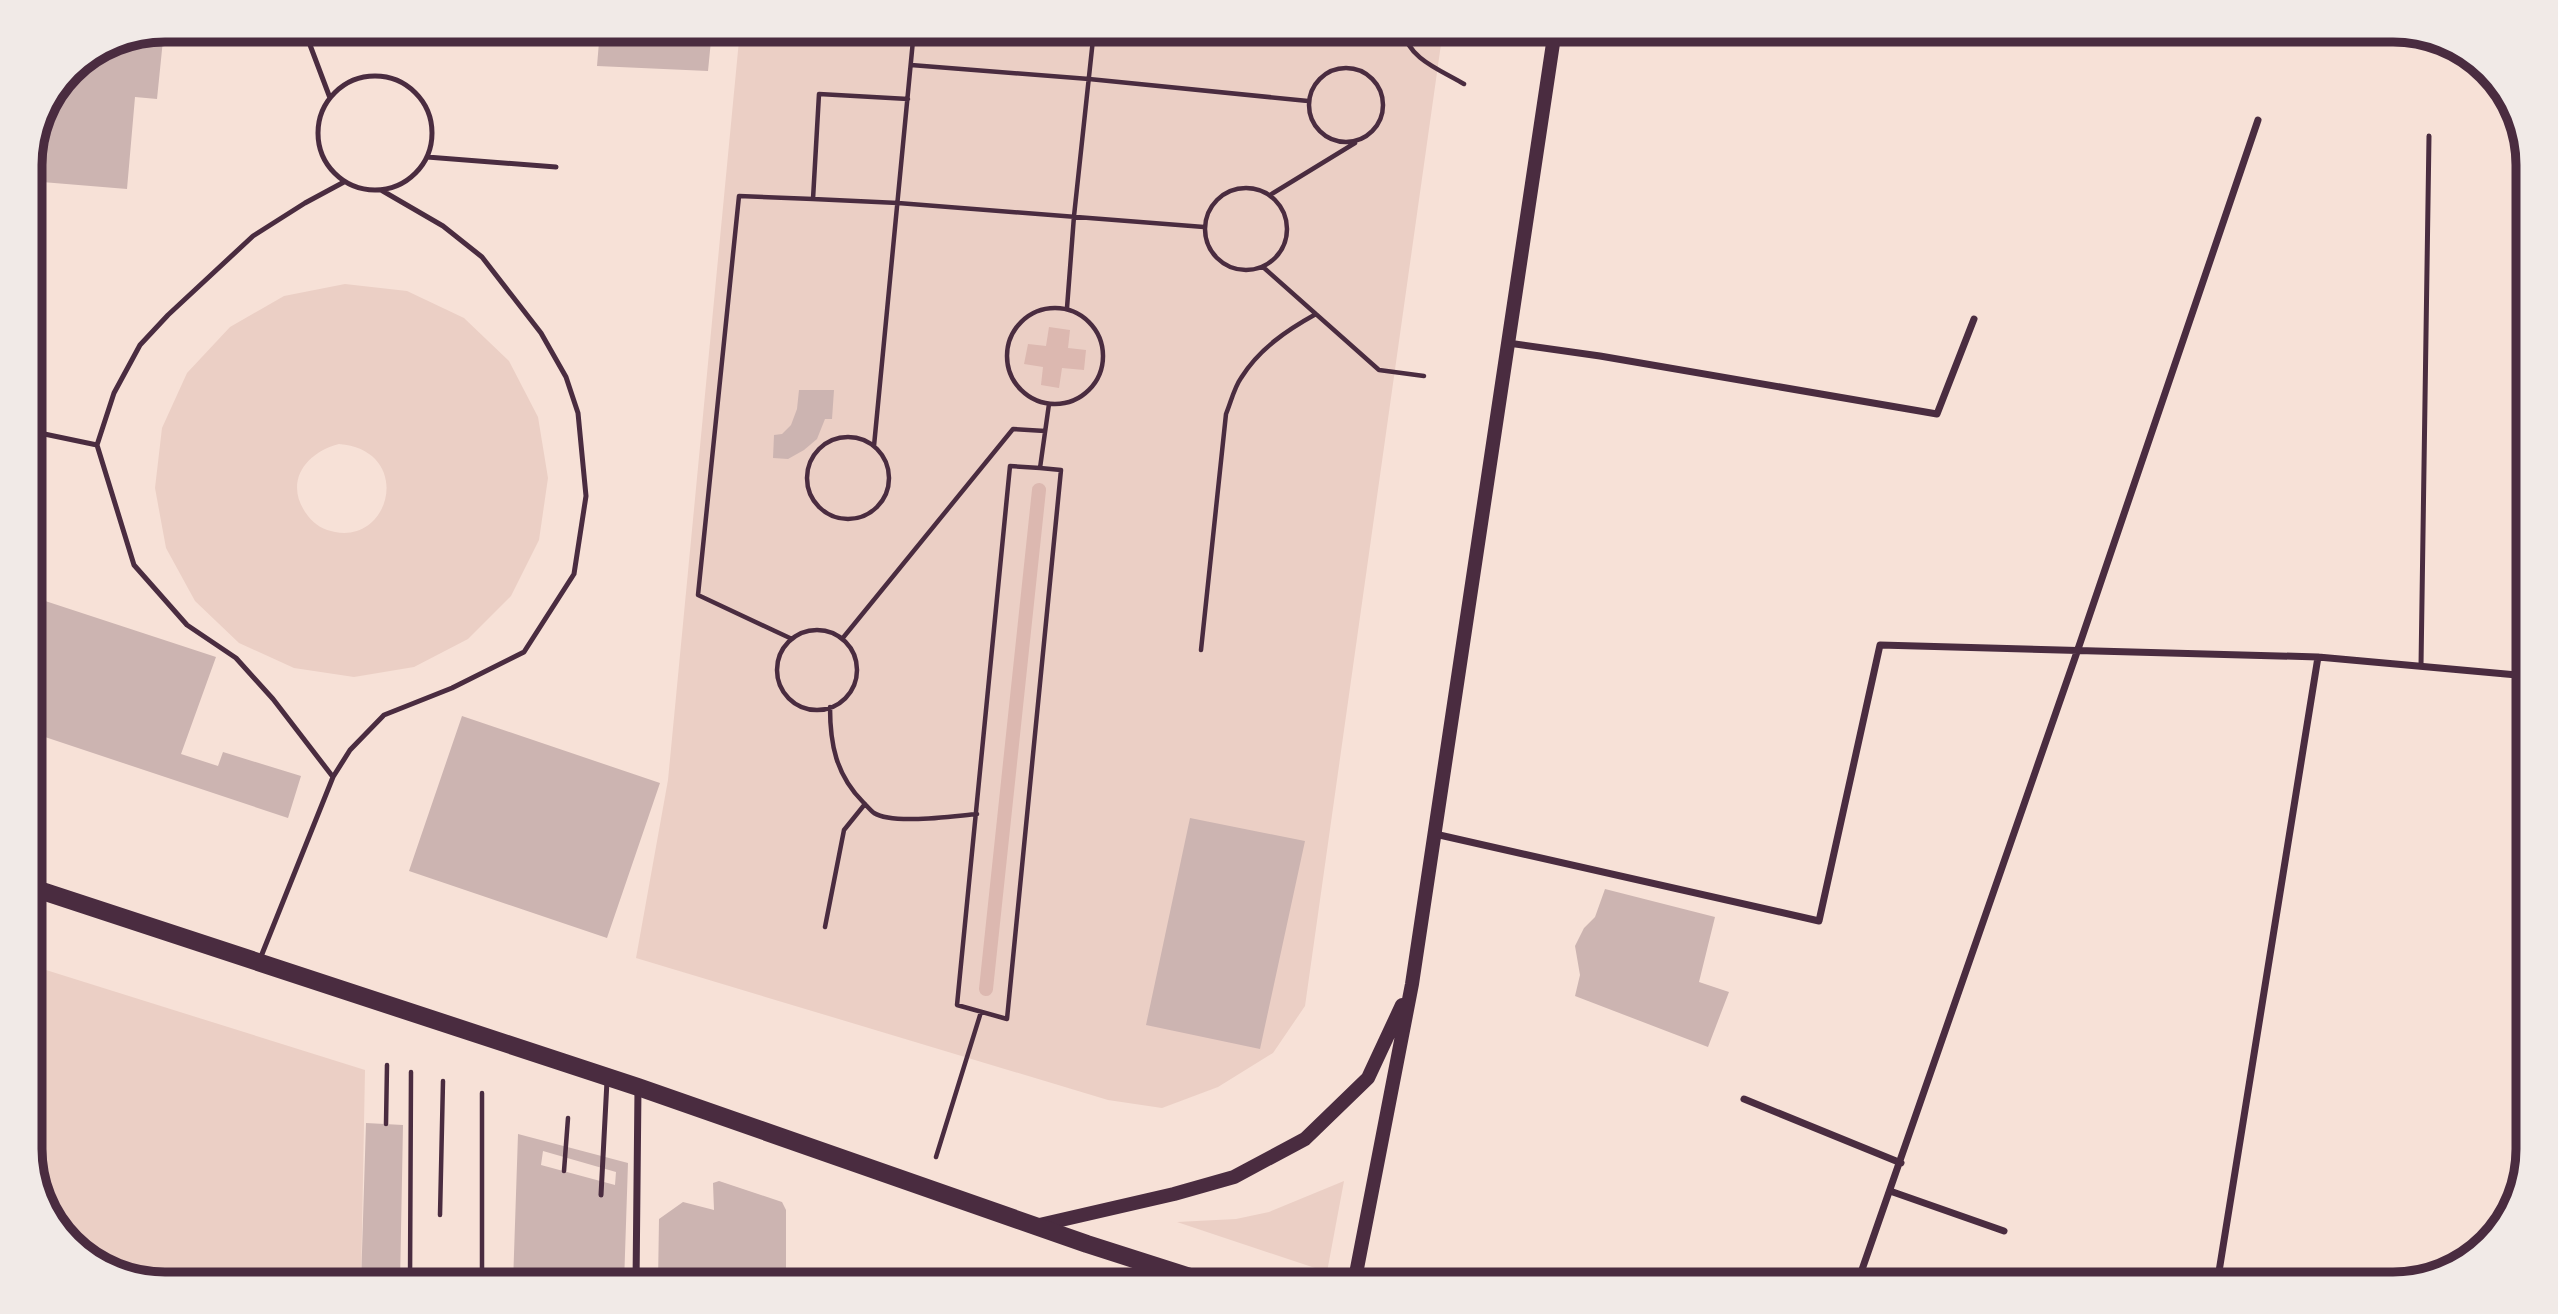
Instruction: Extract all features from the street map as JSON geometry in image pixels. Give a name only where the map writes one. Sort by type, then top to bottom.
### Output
[{"type":"main road","points":[[1356,1272],[1412,984],[1553,42]]},
{"type":"main road","points":[[42,891],[638,1087],[1035,1226],[1175,1272]]},
{"type":"main road","points":[[1035,1226],[1174,1194],[1234,1177],[1306,1139],[1368,1078],[1412,984]]},
{"type":"street","points":[[1861,1272],[2258,120]]},
{"type":"street","points":[[1508,343],[1600,356],[1937,414],[1975,319]]},
{"type":"street","points":[[1435,834],[1819,921],[1880,645],[2318,657],[2516,675]]},
{"type":"street","points":[[2219,1272],[2318,657]]},
{"type":"street","points":[[636,1272],[638,1087]]},
{"type":"street","points":[[1744,1099],[1901,1163]]},
{"type":"street","points":[[1890,1191],[2004,1231]]},
{"type":"lane","points":[[309,42],[330,98]]},
{"type":"lane","points":[[379,76],[397,81],[413,90],[424,105],[431,122],[427,157],[416,173],[400,185],[381,190],[362,190],[344,182],[330,170],[320,152],[317,133],[321,115],[330,98],[344,85],[360,78],[379,76]]},
{"type":"lane","points":[[2421,666],[2429,136]]},
{"type":"lane","points":[[427,157],[556,167]]},
{"type":"lane","points":[[333,777],[273,699],[236,658],[187,625],[134,565],[97,445],[114,393],[140,345],[168,315],[253,236],[344,182]]},
{"type":"lane","points":[[259,962],[333,777],[350,750],[384,715],[452,688],[524,652],[574,574],[586,496],[578,412],[566,377],[541,333],[482,257],[443,226],[381,190]]},
{"type":"lane","points":[[42,433],[97,445]]},
{"type":"lane","points":[[601,1195],[607,1077]]},
{"type":"path","points":[[874,446],[862,439],[848,436],[834,439],[822,446],[807,469],[808,491],[819,508],[842,519],[855,519],[878,506],[886,494],[889,482],[888,468],[883,456],[874,446],[913,42]]},
{"type":"path","points":[[1067,308],[1093,42]]},
{"type":"path","points":[[1406,42],[1414,54],[1464,84]]},
{"type":"path","points":[[911,65],[1089,79],[1308,101]]},
{"type":"path","points":[[1270,195],[1369,135],[1377,126],[1383,103],[1374,81],[1366,73],[1354,69],[1329,71],[1311,89],[1309,114],[1323,135],[1334,141],[1358,140]]},
{"type":"path","points":[[813,199],[819,94],[908,99]]},
{"type":"path","points":[[1234,189],[1259,190],[1270,195],[1280,206],[1286,219],[1287,233],[1279,252],[1263,267],[1242,270],[1221,263],[1211,252],[1206,240],[1207,214],[1213,203],[1234,189]]},
{"type":"path","points":[[792,639],[698,595],[739,196],[898,203],[1205,227]]},
{"type":"path","points":[[1263,267],[1379,370],[1424,376]]},
{"type":"path","points":[[1052,307],[1067,308],[1082,315],[1094,327],[1101,341],[1104,357],[1101,373],[1080,397],[1065,403],[1049,404],[1034,399],[1021,390],[1012,377],[1007,362],[1007,347],[1013,332],[1023,319],[1036,311],[1052,307]]},
{"type":"path","points":[[1201,650],[1226,414],[1239,380],[1257,355],[1292,328],[1316,314]]},
{"type":"path","points":[[1040,468],[1049,404]]},
{"type":"path","points":[[842,639],[1013,429],[1045,432]]},
{"type":"path","points":[[1010,466],[1040,468],[1061,470],[1007,1019],[957,1005],[1010,466]]},
{"type":"path","points":[[810,630],[823,630],[842,639],[854,654],[857,667],[855,681],[841,702],[830,708],[804,708],[784,693],[778,681],[777,668],[780,655],[792,639],[810,630]]},
{"type":"path","points":[[830,708],[830,736],[838,767],[851,790],[875,814],[902,819],[976,814]]},
{"type":"path","points":[[825,927],[844,830],[865,804]]},
{"type":"path","points":[[927,1188],[981,1012]]},
{"type":"path","points":[[386,1124],[387,1065]]},
{"type":"path","points":[[410,1272],[411,1072]]},
{"type":"path","points":[[440,1215],[443,1081]]},
{"type":"path","points":[[482,1093],[482,1272]]},
{"type":"path","points":[[564,1171],[568,1118]]},
{"type":"shaded area","points":[[739,42],[1441,42],[1305,1006],[1273,1053],[1218,1087],[1162,1108],[1108,1100],[636,958],[668,780]]},
{"type":"shaded area","points":[[345,284],[407,291],[464,318],[509,361],[538,417],[548,478],[539,540],[511,596],[468,639],[414,667],[354,677],[294,668],[239,643],[195,601],[166,548],[155,488],[162,428],[187,373],[230,327],[284,296]],"holes":[[[339,444],[362,450],[378,462],[385,477],[386,494],[381,511],[370,524],[355,532],[335,532],[320,527],[311,519],[297,493],[301,471],[307,462],[327,448]]]},
{"type":"shaded area","points":[[1049,327],[1070,330],[1068,348],[1086,350],[1084,370],[1062,368],[1059,388],[1041,385],[1043,367],[1024,364],[1028,344],[1046,346]]},
{"type":"shaded area","points":[[42,969],[365,1070],[361,1272],[165,1272],[133,1268],[97,1251],[73,1230],[55,1203],[44,1173]]},
{"type":"shaded area","points":[[1344,1181],[1327,1272],[1177,1222],[1236,1219],[1269,1212]]},
{"type":"building","points":[[163,42],[157,99],[135,97],[127,189],[42,182],[46,133],[67,90],[103,58],[133,46]]},
{"type":"building","points":[[599,42],[711,42],[708,71],[597,66]]},
{"type":"building","points":[[799,390],[834,390],[832,419],[825,419],[817,439],[804,450],[788,459],[773,458],[774,435],[782,434],[791,425],[797,409]]},
{"type":"building","points":[[42,600],[216,657],[181,754],[218,766],[223,752],[301,776],[288,818],[42,736]]},
{"type":"building","points":[[462,716],[660,783],[607,938],[409,871]]},
{"type":"building","points":[[1190,818],[1305,841],[1260,1049],[1146,1025]]},
{"type":"building","points":[[1605,889],[1715,917],[1699,982],[1729,992],[1708,1047],[1575,996],[1580,975],[1575,946],[1584,928],[1595,917]]},
{"type":"building","points":[[366,1123],[403,1125],[400,1272],[361,1272]]},
{"type":"building","points":[[518,1134],[628,1163],[624,1272],[513,1272]],"holes":[[[543,1151],[616,1172],[615,1185],[541,1165]]]},
{"type":"building","points":[[719,1181],[782,1202],[786,1210],[786,1272],[658,1272],[659,1219],[683,1202],[714,1210],[713,1183]]},
{"type":"waterway","points":[[986,989],[1039,490]]}]
